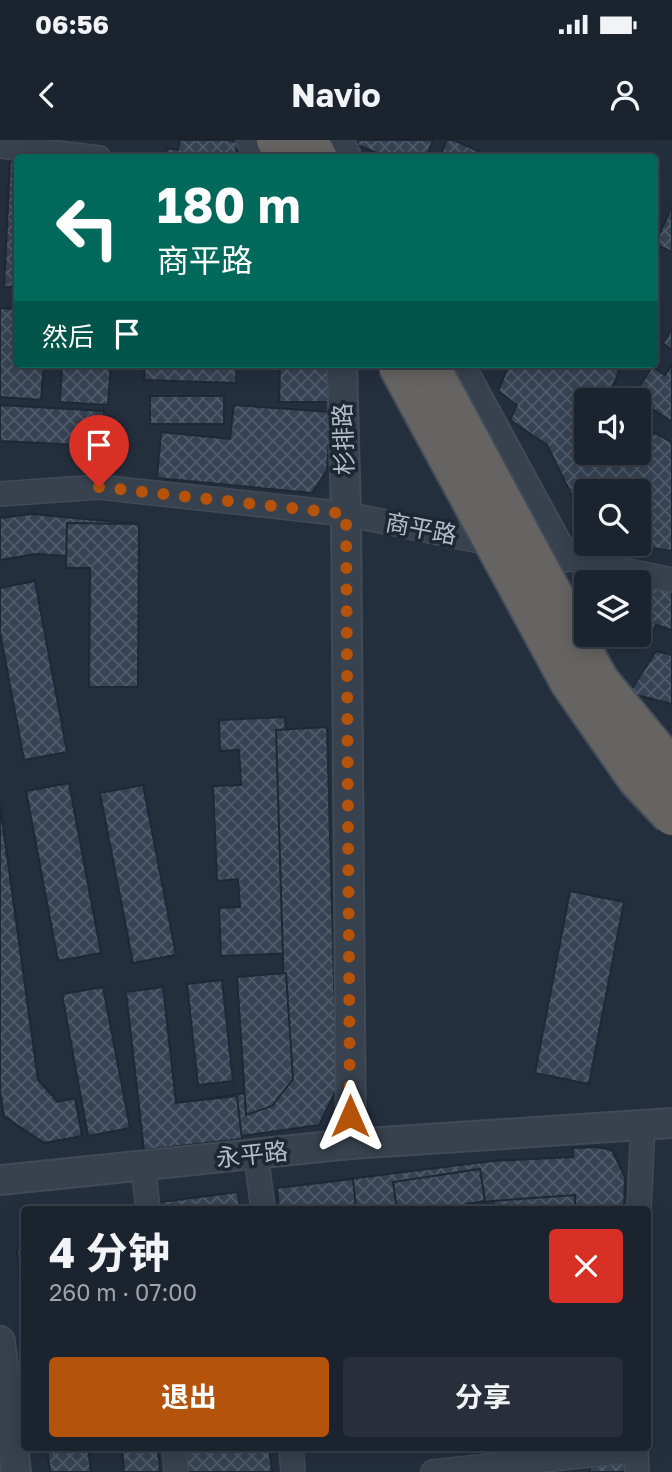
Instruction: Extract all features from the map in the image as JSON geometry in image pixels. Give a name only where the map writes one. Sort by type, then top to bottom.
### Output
[{"type":"highway","points":[[399,368],[570,683],[637,779],[672,816]]},
{"type":"highway","points":[[431,368],[599,680],[672,769]]},
{"type":"street","points":[[0,146],[66,154]]},
{"type":"street","name":"杉排路","points":[[342,368],[346,514],[351,1144]]},
{"type":"street","points":[[461,368],[564,557]]},
{"type":"street","name":"商平路","points":[[0,494],[99,487],[346,514],[672,580]]},
{"type":"street","name":"永平路","points":[[0,1180],[351,1144],[672,1123]]},
{"type":"street","points":[[639,1206],[643,1125]]},
{"type":"street","points":[[256,1155],[263,1206]]},
{"type":"street","points":[[143,1166],[148,1206]]},
{"type":"street","points":[[0,1340],[15,1391],[16,1472]]},
{"type":"street","points":[[174,1451],[176,1472]]},
{"type":"street","points":[[290,1451],[293,1472]]},
{"type":"street","points":[[433,1472],[636,1456]]},
{"type":"building","points":[[180,140],[238,142],[236,154],[166,154],[167,148],[178,150]]},
{"type":"building","points":[[358,140],[433,140],[428,154],[381,154],[357,145]]},
{"type":"building","points":[[447,140],[454,140],[484,154],[441,154]]},
{"type":"building","points":[[10,160],[14,160],[14,287],[4,287]]},
{"type":"building","points":[[672,206],[672,252],[658,245],[658,237]]},
{"type":"building","points":[[0,308],[14,309],[14,368],[44,368],[41,400],[0,397]]},
{"type":"building","points":[[672,329],[672,350],[663,343]]},
{"type":"building","points":[[672,364],[672,422],[651,408],[651,388],[638,388],[654,368],[665,375]]},
{"type":"building","points":[[62,368],[111,368],[108,405],[60,402]]},
{"type":"building","points":[[145,368],[237,368],[236,383],[144,380]]},
{"type":"building","points":[[280,368],[331,368],[331,402],[279,402]]},
{"type":"building","points":[[507,368],[620,368],[612,388],[574,388],[574,465],[651,465],[651,431],[672,442],[672,551],[651,548],[651,479],[574,479],[574,500],[547,445],[510,420],[517,405],[498,391]]},
{"type":"building","points":[[150,396],[224,396],[224,424],[150,424]]},
{"type":"building","points":[[0,405],[104,411],[102,446],[0,441]]},
{"type":"building","points":[[234,405],[331,412],[327,470],[312,493],[157,478],[161,432],[230,439]]},
{"type":"building","points":[[31,514],[35,554],[0,560],[0,518]]},
{"type":"building","points":[[31,514],[139,524],[139,560],[35,554],[0,560],[0,518]]},
{"type":"building","points":[[67,523],[139,524],[138,687],[89,687],[90,568],[66,568]]},
{"type":"building","points":[[35,581],[67,752],[24,760],[0,632],[0,588]]},
{"type":"building","points":[[651,587],[672,591],[672,630],[656,625],[651,637]]},
{"type":"building","points":[[656,651],[672,655],[672,704],[629,693]]},
{"type":"building","points":[[285,717],[295,953],[221,956],[219,908],[240,907],[238,879],[217,881],[213,786],[241,785],[239,750],[220,751],[219,720]]},
{"type":"building","points":[[327,727],[337,1088],[319,1125],[144,1150],[139,1109],[287,1087],[276,730]]},
{"type":"building","points":[[69,783],[101,953],[58,961],[26,791]]},
{"type":"building","points":[[143,785],[176,955],[133,963],[100,793]]},
{"type":"building","points":[[0,805],[38,1080],[58,1102],[75,1098],[82,1136],[44,1143],[4,1116],[0,1088]]},
{"type":"building","points":[[0,805],[38,1080],[58,1102],[75,1098],[82,1136],[44,1143],[4,1116],[0,1091]]},
{"type":"building","points":[[570,891],[624,902],[589,1084],[535,1073]]},
{"type":"building","points":[[286,973],[293,1079],[272,1106],[246,1115],[237,977]]},
{"type":"building","points":[[222,980],[233,1081],[198,1085],[187,984]]},
{"type":"building","points":[[103,987],[130,1128],[88,1136],[62,994]]},
{"type":"building","points":[[163,987],[176,1103],[237,1096],[242,1139],[144,1150],[126,992]]},
{"type":"building","points":[[596,1147],[612,1150],[625,1177],[627,1206],[494,1206],[492,1161],[573,1157],[573,1148]]},
{"type":"building","points":[[596,1147],[612,1150],[625,1177],[624,1206],[575,1206],[575,1195],[421,1206],[279,1206],[277,1188],[492,1161],[573,1157],[573,1148]]},
{"type":"building","points":[[480,1169],[485,1201],[466,1206],[397,1206],[393,1182]]},
{"type":"building","points":[[353,1179],[356,1206],[279,1206],[277,1188]]},
{"type":"building","points":[[238,1192],[240,1206],[154,1206],[153,1203]]},
{"type":"building","points":[[21,1245],[21,1287],[17,1251]]},
{"type":"building","points":[[47,1451],[88,1451],[91,1472],[50,1472]]},
{"type":"building","points":[[122,1451],[158,1451],[160,1472],[124,1472]]},
{"type":"building","points":[[185,1451],[269,1451],[272,1472],[187,1472]]},
{"type":"building","points":[[627,1459],[628,1472],[591,1472],[590,1463]]},
{"type":"building","points":[[627,1459],[628,1472],[590,1472],[590,1463]]},
{"type":"route","points":[[99,487],[346,514],[350,1116]]}]
